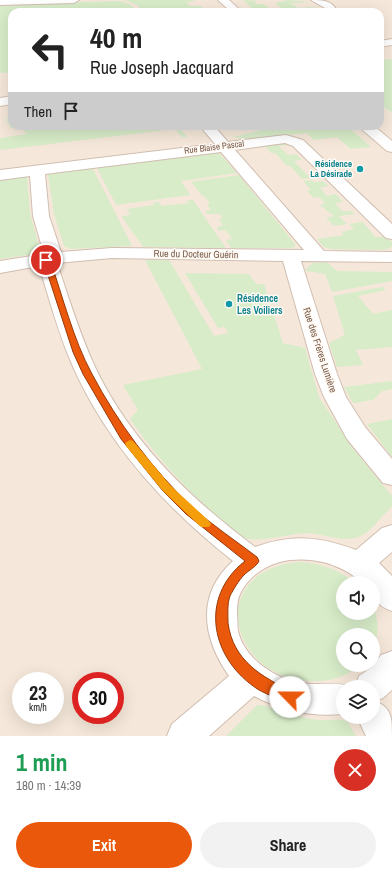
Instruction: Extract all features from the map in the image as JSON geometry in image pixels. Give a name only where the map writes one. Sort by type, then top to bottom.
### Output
[{"type":"street","points":[[0,2],[74,0]]},
{"type":"street","points":[[213,0],[220,8]]},
{"type":"street","points":[[223,0],[232,8]]},
{"type":"street","points":[[316,0],[330,8]]},
{"type":"street","points":[[384,128],[392,135]]},
{"type":"street","points":[[211,130],[318,255]]},
{"type":"street","points":[[370,130],[392,148]]},
{"type":"street","name":"Rue Blaise Pascal","points":[[0,175],[225,145],[280,139],[295,141],[392,234]]},
{"type":"street","points":[[37,170],[41,216],[50,259],[78,352],[92,384],[125,437],[166,488],[190,511],[253,561]]},
{"type":"street","name":"Rue du Docteur Guérin","points":[[0,267],[50,259],[117,253],[392,257]]},
{"type":"street","name":"Rue des Frères Lumière","points":[[290,255],[334,397],[356,433],[392,476]]},
{"type":"street","points":[[358,564],[392,536]]},
{"type":"street","points":[[336,700],[318,701],[290,697],[263,685],[236,660],[230,651],[223,632],[221,613],[224,595],[228,587],[239,572],[253,561],[280,550],[304,548],[330,552],[358,564],[380,582],[392,598]]},
{"type":"street","points":[[380,680],[392,665]]},
{"type":"street","points":[[184,736],[252,676]]},
{"type":"street","points":[[378,724],[385,736]]},
{"type":"shaded area","points":[[0,0],[392,0],[392,60],[384,61],[384,8],[8,8],[8,130],[384,130],[384,107],[392,113],[392,736],[0,736]]},
{"type":"green space","points":[[125,0],[192,0],[195,1],[186,2],[190,6],[201,6],[203,8],[140,8],[137,5]]},
{"type":"green space","points":[[243,0],[258,1],[255,2],[256,4],[263,4],[269,8],[252,8]]},
{"type":"green space","points":[[288,0],[311,2],[290,3],[298,8],[278,8],[281,7],[275,3]]},
{"type":"green space","points":[[119,1],[129,4],[134,8],[8,8],[8,72],[0,73],[0,4]]},
{"type":"green space","points":[[320,6],[309,8],[298,8]]},
{"type":"green space","points":[[392,59],[392,113],[384,107],[384,60]]},
{"type":"green space","points":[[24,130],[167,130],[0,150],[0,138],[27,134]]},
{"type":"green space","points":[[176,130],[181,130],[187,137],[182,137]]},
{"type":"green space","points":[[258,130],[352,130],[371,147],[351,149],[337,137],[314,140],[307,133],[244,139],[232,137],[259,131]]},
{"type":"green space","points":[[282,142],[293,144],[279,146],[288,155],[296,154],[302,160],[294,161],[310,178],[302,179],[275,153],[272,154],[266,147],[262,148],[259,145]]},
{"type":"green space","points":[[218,152],[237,173],[181,181],[190,195],[116,205],[96,166]]},
{"type":"green space","points":[[92,167],[132,246],[71,249],[64,246],[54,214],[48,175],[51,173]]},
{"type":"green space","points":[[239,175],[295,244],[295,247],[231,248],[226,240],[232,239],[226,230],[219,231],[217,227],[223,226],[219,219],[223,218],[220,214],[207,214],[205,211],[211,210],[207,204],[210,203],[204,196],[202,196],[191,182]]},
{"type":"green space","points":[[27,176],[30,213],[40,250],[35,254],[0,259],[0,179]]},
{"type":"green space","points":[[312,180],[314,182],[323,181],[328,186],[320,188],[327,196],[336,194],[343,202],[335,203],[342,211],[352,211],[355,214],[339,216],[347,224],[334,226],[326,218],[334,216],[320,205],[325,203],[319,197],[314,198],[307,191],[311,190],[303,181]]},
{"type":"green space","points":[[187,200],[193,200],[226,248],[143,247],[122,216],[130,215],[127,209],[154,205],[153,202],[159,202],[162,206],[189,203]]},
{"type":"green space","points":[[363,222],[375,237],[386,237],[392,242],[392,247],[385,250],[331,249],[324,247],[317,239],[344,235],[341,232],[354,229],[349,224]]},
{"type":"green space","points":[[145,260],[169,260],[214,336],[228,333],[225,327],[218,328],[185,273],[249,274],[256,284],[264,284],[283,343],[305,348],[319,397],[354,450],[392,496],[392,506],[363,535],[352,539],[312,533],[264,539],[248,539],[242,537],[196,497],[142,436],[130,419],[138,410],[123,385],[202,369]]},
{"type":"green space","points":[[327,262],[337,271],[392,272],[392,281],[332,292],[325,274],[306,271],[306,269],[313,263]]},
{"type":"green space","points":[[382,287],[386,290],[358,296],[373,314],[392,310],[392,347],[356,350],[363,365],[337,367],[329,343],[345,335],[333,296]]},
{"type":"green space","points":[[392,381],[392,389],[382,391],[373,400],[353,403],[344,387]]},
{"type":"green space","points":[[392,419],[392,457],[367,424]]},
{"type":"green space","points":[[298,562],[321,565],[336,570],[346,576],[336,576],[336,620],[377,620],[378,628],[336,628],[336,672],[350,672],[343,676],[324,681],[310,681],[283,675],[261,663],[246,645],[239,624],[239,603],[249,584],[268,570]]},
{"type":"green space","points":[[257,705],[262,705],[304,718],[336,720],[336,724],[349,724],[356,736],[226,736]]},
{"type":"slow traffic","points":[[130,443],[166,488],[205,524]]},
{"type":"place","name":"Résidence La Désirade","points":[[360,169]]},
{"type":"place","name":"Résidence Les Voiliers","points":[[229,304]]},
{"type":"route","points":[[46,260],[87,374],[125,437],[166,488],[222,538],[253,561],[233,579],[224,595],[221,613],[223,632],[230,651],[243,669],[263,685],[290,697]]}]
